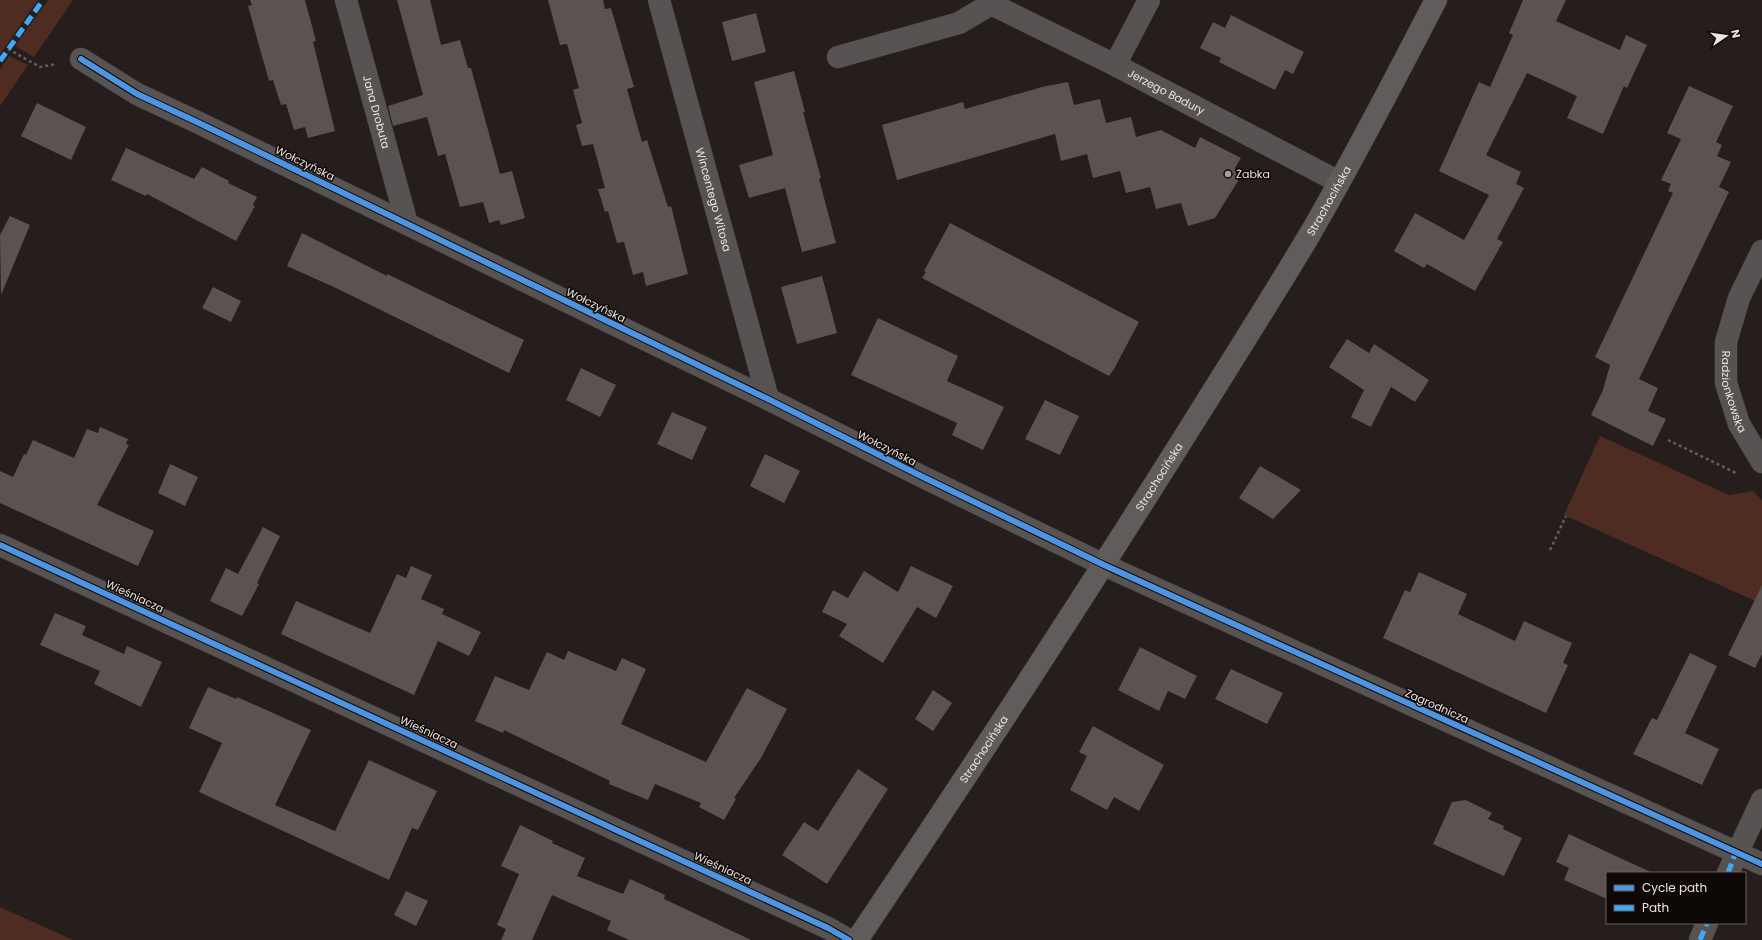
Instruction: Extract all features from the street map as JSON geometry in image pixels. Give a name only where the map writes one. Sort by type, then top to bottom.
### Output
[{"type":"main road","name":"Strachocińska","points":[[857,940],[966,777],[1104,565],[1291,265],[1339,182],[1436,0]]},
{"type":"street","name":"Jana Drobuta","points":[[346,0],[407,224]]},
{"type":"street","name":"Wincentego Witosa","points":[[659,0],[768,399]]},
{"type":"street","points":[[1115,65],[1149,0]]},
{"type":"street","name":"Jerzego Badury","points":[[838,57],[959,23],[990,2],[1115,65],[1339,182]]},
{"type":"street","name":"Wołczyńska","points":[[81,59],[137,94],[768,399],[920,476],[1104,565]]},
{"type":"street","name":"Radzionkowska","points":[[1762,251],[1739,298],[1726,342],[1726,383],[1739,424],[1762,462]]},
{"type":"street","name":"Wieśniacza","points":[[0,545],[828,928],[849,940]]},
{"type":"street","name":"Zagrodnicza","points":[[1104,565],[1762,864]]},
{"type":"street","points":[[1728,872],[1736,852],[1762,800]]},
{"type":"street","points":[[1700,940],[1707,924]]},
{"type":"path","points":[[8,49],[40,67]]},
{"type":"path","points":[[1668,440],[1738,475],[1762,462]]},
{"type":"path","points":[[1550,550],[1566,516]]},
{"type":"shaded area","points":[[0,0],[38,0],[0,54]]},
{"type":"shaded area","points":[[48,0],[73,0],[34,57],[15,46]]},
{"type":"shaded area","points":[[9,56],[28,65],[0,106],[0,69]]},
{"type":"shaded area","points":[[1600,436],[1729,495],[1753,491],[1762,500],[1762,604],[1564,515]]},
{"type":"shaded area","points":[[0,907],[73,940],[0,940]]},
{"type":"building","points":[[250,0],[305,0],[316,41],[313,42],[335,131],[308,138],[305,127],[294,130],[286,104],[281,105],[273,80],[269,81],[248,6],[252,5]]},
{"type":"building","points":[[397,0],[430,0],[441,45],[460,40],[468,68],[471,68],[500,174],[512,171],[525,218],[501,225],[499,220],[489,223],[483,202],[460,207],[445,154],[438,156],[427,117],[393,126],[388,106],[423,95]]},
{"type":"building","points":[[548,0],[603,0],[605,9],[611,8],[634,87],[627,89],[642,142],[647,140],[668,207],[671,206],[688,274],[646,286],[643,272],[633,275],[624,242],[617,243],[608,211],[605,212],[598,189],[605,188],[593,144],[582,146],[576,125],[582,123],[573,90],[579,88],[567,44],[560,45]]},
{"type":"building","points":[[1523,0],[1566,0],[1556,21],[1620,50],[1626,35],[1647,45],[1627,88],[1624,86],[1603,134],[1567,118],[1577,96],[1527,73],[1486,155],[1521,172],[1516,184],[1524,188],[1497,239],[1503,242],[1475,291],[1427,264],[1424,268],[1394,251],[1415,213],[1464,240],[1489,195],[1439,171],[1479,82],[1490,87],[1513,35],[1509,33]]},
{"type":"building","points":[[756,13],[766,52],[732,61],[722,22]]},
{"type":"building","points":[[1231,15],[1304,52],[1293,74],[1285,70],[1275,90],[1219,62],[1221,58],[1200,48],[1213,22],[1225,28]]},
{"type":"building","points":[[794,71],[805,112],[803,112],[821,178],[819,179],[836,243],[802,252],[785,188],[749,198],[739,165],[773,155],[754,82]]},
{"type":"building","points":[[1068,82],[1074,105],[1100,99],[1106,123],[1131,117],[1136,137],[1161,130],[1195,148],[1200,137],[1241,158],[1235,168],[1238,181],[1215,218],[1188,226],[1181,203],[1156,209],[1150,187],[1126,193],[1120,171],[1093,178],[1087,154],[1061,161],[1055,134],[897,180],[882,125],[963,102],[965,109],[1042,87]]},
{"type":"building","points":[[1689,86],[1733,106],[1716,142],[1722,145],[1717,156],[1731,162],[1719,187],[1729,192],[1639,379],[1658,388],[1648,411],[1666,419],[1653,446],[1591,415],[1603,390],[1610,365],[1595,357],[1673,193],[1668,191],[1671,184],[1661,180],[1681,139],[1667,133]]},
{"type":"building","points":[[37,103],[86,127],[71,160],[21,136]]},
{"type":"building","points":[[126,148],[194,179],[202,167],[229,181],[228,183],[257,197],[253,205],[255,206],[236,241],[147,194],[146,196],[111,180]]},
{"type":"building","points":[[10,216],[30,225],[1,295],[0,235]]},
{"type":"building","points":[[950,223],[1139,322],[1109,376],[922,278],[926,272],[924,271]]},
{"type":"building","points":[[302,233],[387,276],[387,274],[524,340],[509,373],[336,288],[287,266]]},
{"type":"building","points":[[822,276],[837,333],[797,344],[781,287]]},
{"type":"building","points":[[213,287],[241,301],[231,322],[202,308]]},
{"type":"building","points":[[878,318],[958,356],[947,381],[1004,407],[983,450],[952,435],[957,423],[851,375]]},
{"type":"building","points":[[1347,339],[1369,353],[1374,344],[1429,380],[1415,402],[1391,387],[1371,427],[1351,417],[1364,390],[1329,367]]},
{"type":"building","points":[[581,368],[616,385],[600,417],[566,400]]},
{"type":"building","points":[[1045,400],[1079,416],[1060,455],[1025,439]]},
{"type":"building","points":[[672,412],[707,427],[692,460],[657,444]]},
{"type":"building","points":[[100,427],[128,439],[126,444],[129,445],[97,505],[154,531],[138,566],[0,503],[0,471],[13,477],[24,454],[26,455],[33,440],[74,458],[87,429],[98,433]]},
{"type":"building","points":[[765,454],[800,471],[784,503],[750,486]]},
{"type":"building","points":[[170,464],[198,477],[185,506],[158,493]]},
{"type":"building","points":[[1260,466],[1301,490],[1273,519],[1239,498]]},
{"type":"building","points":[[263,527],[280,536],[257,583],[259,584],[242,616],[210,601],[226,568],[238,574]]},
{"type":"building","points":[[411,566],[432,575],[421,599],[444,609],[442,614],[481,632],[469,656],[438,641],[414,695],[281,634],[296,601],[370,633],[397,574],[406,578]]},
{"type":"building","points":[[911,566],[953,586],[936,618],[917,607],[883,663],[839,636],[847,624],[822,612],[833,590],[848,598],[864,571],[898,592]]},
{"type":"building","points":[[1419,572],[1467,594],[1458,614],[1515,641],[1524,621],[1572,643],[1563,663],[1568,665],[1546,713],[1383,638],[1405,590],[1410,592]]},
{"type":"building","points":[[1762,585],[1762,654],[1755,668],[1728,655]]},
{"type":"building","points":[[55,613],[86,626],[82,635],[124,654],[127,646],[162,662],[141,707],[94,684],[100,671],[40,645]]},
{"type":"building","points":[[1140,647],[1197,676],[1185,699],[1168,691],[1159,711],[1118,690]]},
{"type":"building","points":[[568,651],[616,671],[622,658],[646,669],[621,724],[706,762],[747,688],[787,709],[761,758],[734,798],[736,799],[724,820],[699,807],[701,803],[655,784],[648,800],[609,784],[610,781],[504,730],[503,733],[475,721],[495,676],[529,690],[547,652],[564,660]]},
{"type":"building","points":[[1690,653],[1717,666],[1685,733],[1719,749],[1702,785],[1633,754],[1652,718],[1657,720]]},
{"type":"building","points":[[1231,669],[1283,693],[1267,724],[1215,699]]},
{"type":"building","points":[[208,687],[236,699],[237,697],[311,730],[275,805],[335,831],[369,760],[437,791],[418,830],[412,828],[389,880],[199,792],[222,743],[189,728]]},
{"type":"building","points":[[933,690],[952,703],[933,731],[915,719]]},
{"type":"building","points":[[1093,726],[1164,765],[1139,811],[1114,797],[1107,810],[1070,790],[1087,756],[1079,752]]},
{"type":"building","points":[[858,769],[888,789],[827,884],[782,855],[804,822],[818,831]]},
{"type":"building","points":[[1466,800],[1492,813],[1488,819],[1504,826],[1503,829],[1522,838],[1504,876],[1433,844],[1452,802]]},
{"type":"building","points":[[520,825],[553,841],[552,843],[585,858],[577,876],[623,894],[630,879],[665,895],[664,899],[751,940],[629,940],[607,930],[611,921],[552,895],[532,940],[501,940],[506,929],[497,925],[519,874],[501,866]]},
{"type":"building","points":[[1569,834],[1651,872],[1606,872],[1606,899],[1564,880],[1569,868],[1556,862]]},
{"type":"building","points":[[406,891],[428,901],[416,926],[394,915]]},
{"type":"marked path","points":[[0,61],[43,0]]},
{"type":"marked path","points":[[1728,872],[1736,852]]},
{"type":"marked path","points":[[1700,940],[1707,924]]},
{"type":"cycle path","points":[[81,59],[137,94],[768,399],[921,476],[1104,565],[1762,864]]},
{"type":"cycle path","points":[[0,545],[828,928],[849,940]]},
{"type":"place","name":"Żabka","points":[[1228,174]]}]
